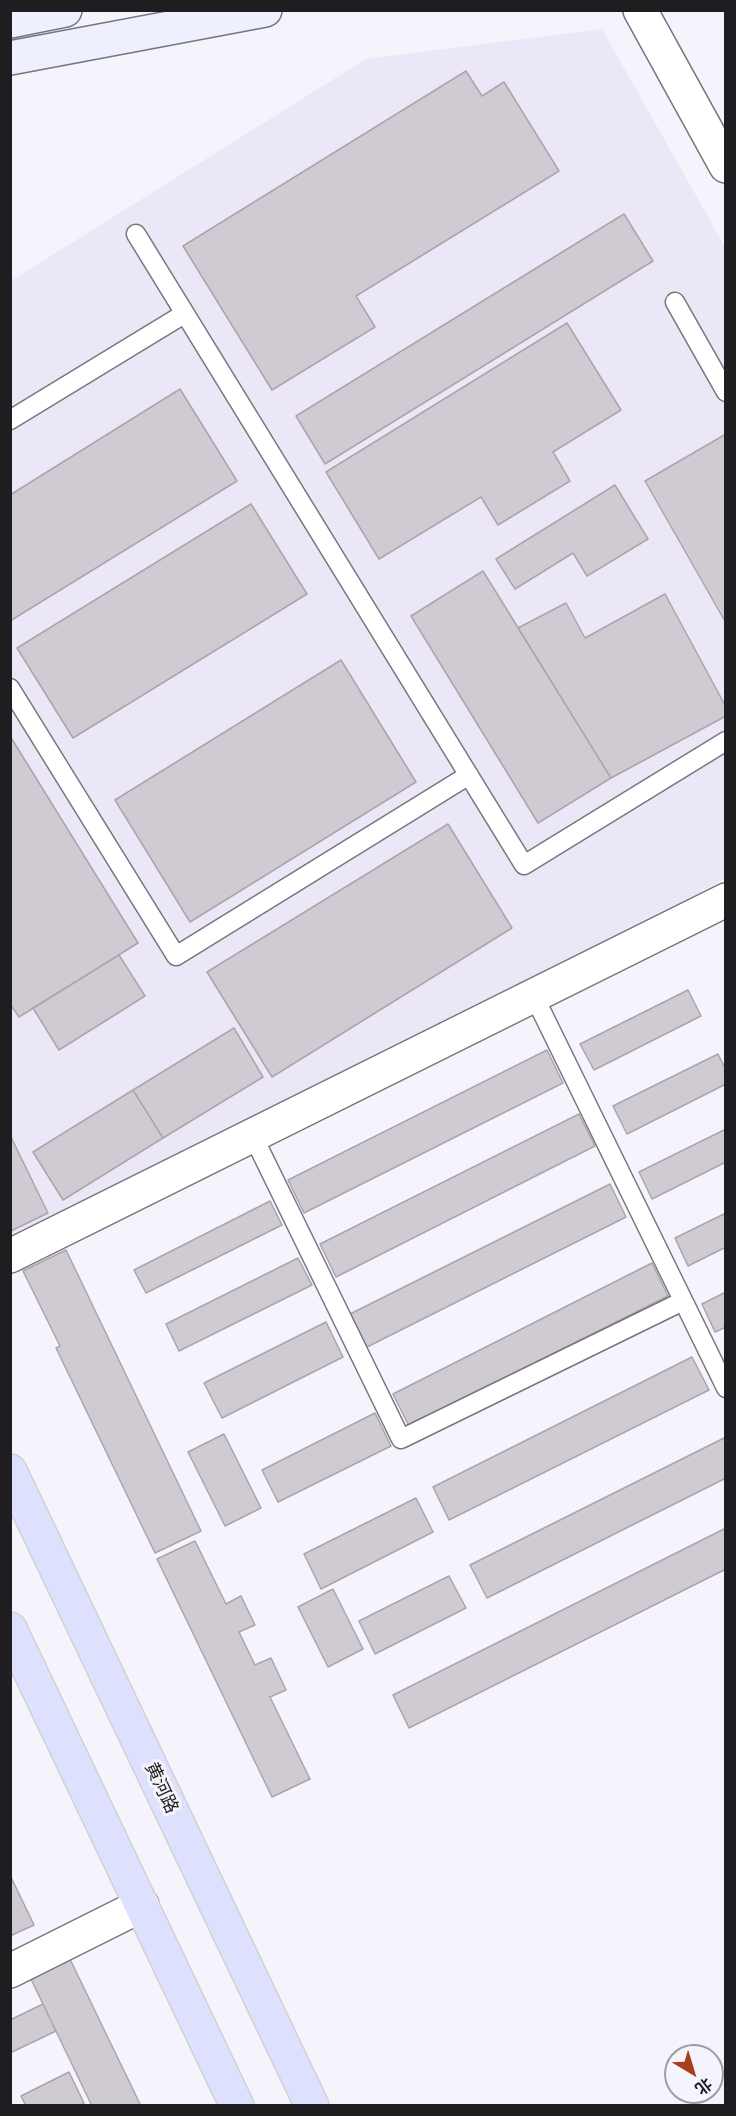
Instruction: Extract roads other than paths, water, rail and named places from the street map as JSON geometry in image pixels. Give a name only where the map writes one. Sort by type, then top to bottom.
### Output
[{"type":"main road","points":[[10,21],[65,10]]},
{"type":"main road","points":[[10,58],[265,10]]},
{"type":"main road","name":"黄河路","points":[[10,1471],[312,2106]]},
{"type":"main road","points":[[10,1629],[237,2106]]},
{"type":"street","points":[[640,10],[726,166]]},
{"type":"street","points":[[10,1256],[726,900]]},
{"type":"street","points":[[10,1971],[142,1905]]},
{"type":"lane","points":[[135,234],[524,865],[726,741]]},
{"type":"lane","points":[[675,302],[726,392]]},
{"type":"lane","points":[[10,420],[184,314]]},
{"type":"lane","points":[[10,688],[176,956],[469,775]]},
{"type":"lane","points":[[534,996],[726,1388]]},
{"type":"lane","points":[[253,1136],[401,1439],[683,1301]]}]
